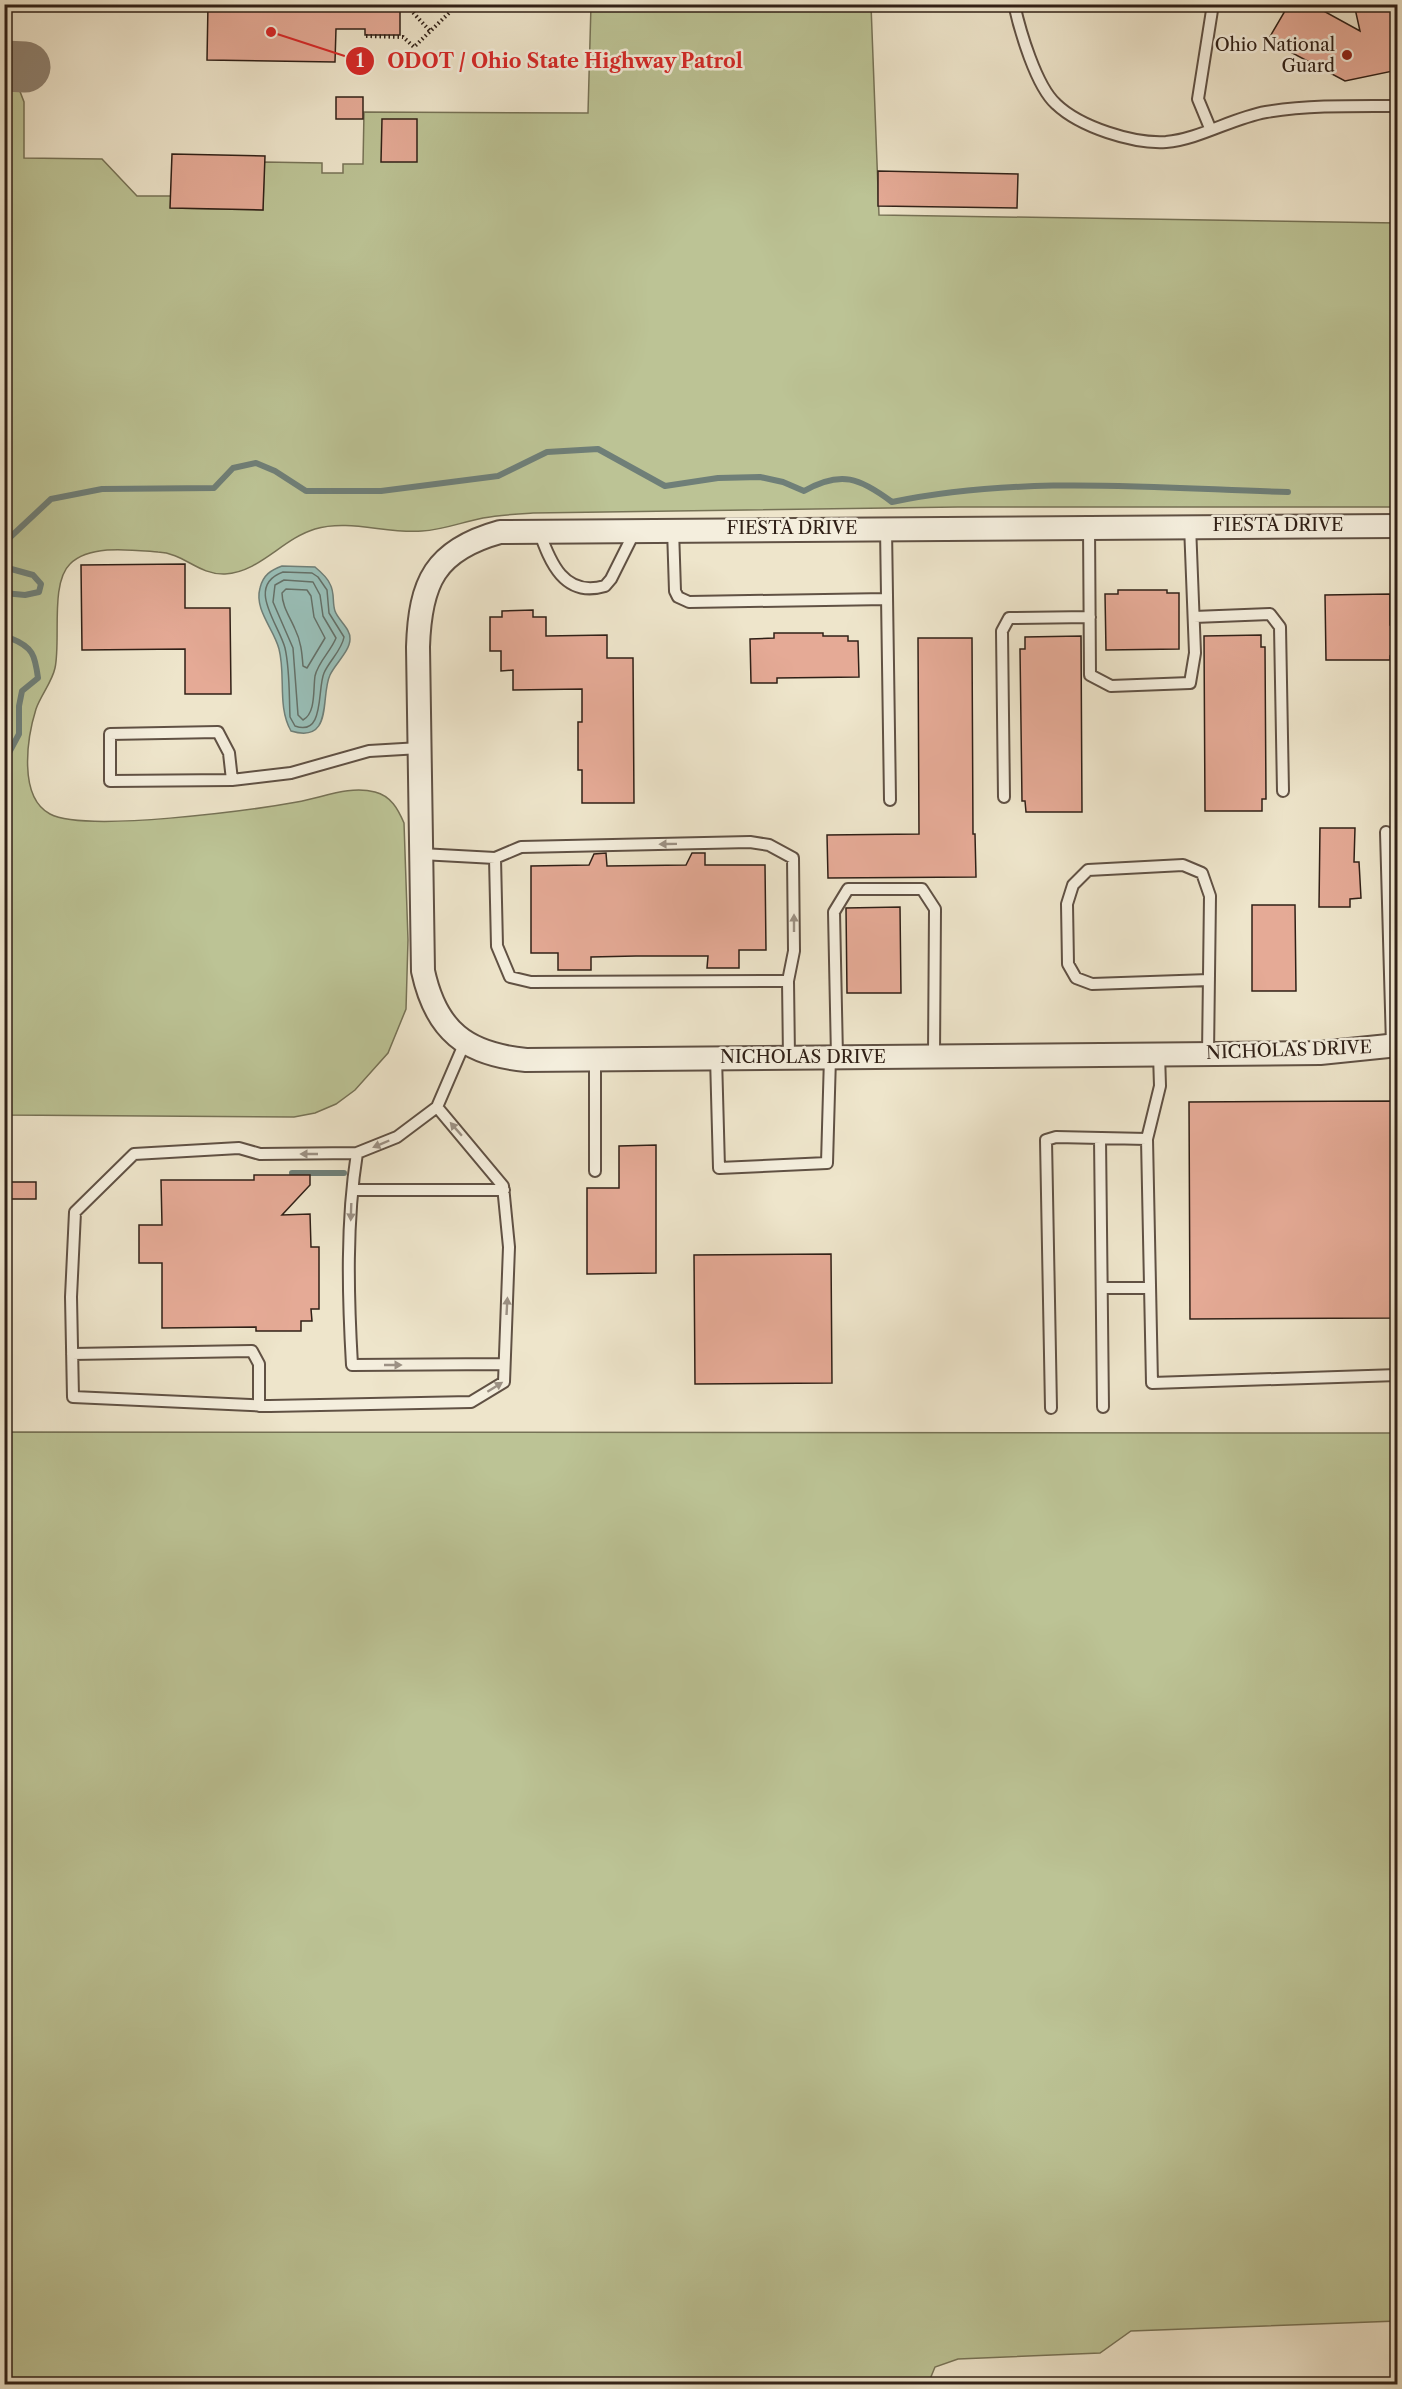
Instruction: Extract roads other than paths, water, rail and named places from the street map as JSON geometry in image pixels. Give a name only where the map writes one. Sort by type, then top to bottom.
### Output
[{"type":"street","name":"FIESTA DRIVE","points":[[420,804],[419,624],[421,602],[430,581],[457,548],[478,538],[500,532],[539,530],[1190,525],[1398,526]]},
{"type":"street","name":"NICHOLAS DRIVE","points":[[420,804],[423,971],[428,992],[435,1011],[448,1028],[480,1052],[502,1058],[1320,1053],[1395,1045]]},
{"type":"lane","points":[[1014,4],[1020,31],[1032,63],[1055,104],[1089,125],[1130,140],[1166,142],[1265,112],[1326,106],[1398,106]]},
{"type":"lane","points":[[1210,128],[1198,99],[1213,4]]},
{"type":"lane","points":[[1089,526],[1090,675],[1111,686],[1190,683],[1196,653],[1190,525]]},
{"type":"lane","points":[[886,527],[890,800]]},
{"type":"lane","points":[[539,530],[551,564],[563,579],[574,586],[587,589],[605,586],[611,579],[636,529]]},
{"type":"lane","points":[[673,529],[675,591],[678,597],[689,602],[887,598]]},
{"type":"lane","points":[[1194,616],[1270,614],[1280,627],[1283,791]]},
{"type":"lane","points":[[1004,797],[1002,631],[1009,618],[1090,616]]},
{"type":"lane","points":[[232,780],[229,753],[218,732],[111,734],[110,781],[232,780],[291,774],[369,751],[420,748]]},
{"type":"lane","points":[[1386,832],[1395,1045]]},
{"type":"lane","points":[[421,854],[495,858],[521,847],[750,842],[769,845],[794,858],[794,951],[788,981],[789,1057]]},
{"type":"lane","points":[[495,858],[497,946],[510,977],[531,982],[788,981]]},
{"type":"lane","points":[[1208,1054],[1209,980],[1210,896],[1202,873],[1183,865],[1088,870],[1073,885],[1067,904],[1068,964],[1076,978],[1092,984],[1209,980]]},
{"type":"lane","points":[[716,1057],[718,1168],[827,1163],[834,1057],[834,912],[848,889],[922,889],[935,909],[934,1056]]},
{"type":"lane","points":[[437,1107],[484,1161],[504,1190],[509,1247],[504,1382],[471,1402],[259,1406],[73,1397],[71,1297],[75,1212],[134,1154],[239,1148],[260,1154],[357,1154],[397,1137],[437,1107],[465,1042]]},
{"type":"lane","points":[[1159,1054],[1160,1086],[1147,1139],[1152,1383],[1398,1375]]},
{"type":"lane","points":[[595,1059],[595,1171]]},
{"type":"lane","points":[[1051,1408],[1046,1140],[1056,1137],[1147,1139]]},
{"type":"lane","points":[[1100,1138],[1103,1407]]},
{"type":"lane","points":[[357,1154],[352,1190],[349,1319],[352,1365],[504,1365]]},
{"type":"lane","points":[[352,1190],[504,1190]]},
{"type":"lane","points":[[1102,1288],[1150,1288]]},
{"type":"lane","points":[[72,1354],[252,1351],[259,1364],[259,1406]]},
{"type":"water","points":[[282,566],[315,567],[324,575],[332,587],[335,611],[350,635],[348,648],[330,675],[327,684],[320,725],[314,731],[305,733],[291,731],[287,721],[284,711],[279,649],[260,604],[260,588],[265,576]]},
{"type":"waterway","points":[[4,543],[51,499],[102,489],[214,488],[233,468],[256,463],[275,471],[306,491],[381,491],[498,476],[547,452],[598,449],[665,486],[718,478],[760,477],[783,482],[804,491],[817,484],[840,479],[860,482],[892,502],[990,488],[1040,486],[1139,486],[1288,492]]},
{"type":"waterway","points":[[4,567],[33,575],[41,584],[39,592],[25,595],[4,593]]},
{"type":"waterway","points":[[4,625],[10,638],[24,645],[32,653],[38,678],[22,691],[19,706],[19,734],[4,762]]},
{"type":"waterway","points":[[292,1173],[344,1173]]},
{"type":"place","name":"ODOT / Ohio State Highway Patrol","points":[[271,32]]},
{"type":"place","name":"Ohio National Guard","points":[[1347,55]]}]
